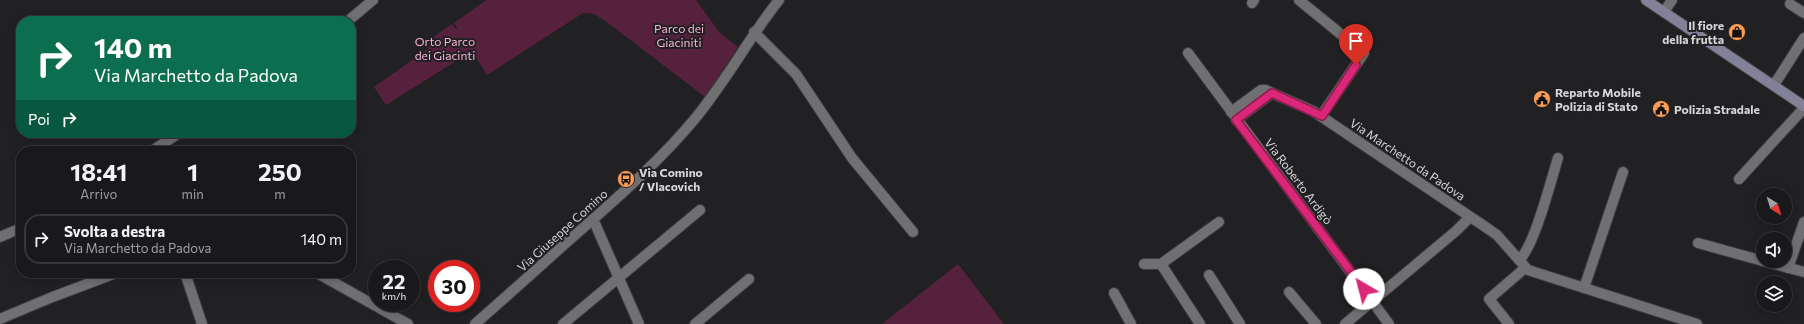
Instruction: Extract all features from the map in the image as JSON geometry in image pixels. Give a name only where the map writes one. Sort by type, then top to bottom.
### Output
[{"type":"main road","points":[[1646,0],[1774,85],[1804,107]]},
{"type":"street","points":[[356,17],[373,0]]},
{"type":"street","name":"Via Giuseppe Comino","points":[[475,324],[636,182],[693,121],[719,88],[754,32],[779,0]]},
{"type":"street","points":[[1299,0],[1364,53],[1322,116]]},
{"type":"street","points":[[1664,12],[1672,0]]},
{"type":"street","points":[[1790,4],[1804,13]]},
{"type":"street","points":[[754,32],[796,74],[852,158],[913,232]]},
{"type":"street","points":[[1774,85],[1804,38]]},
{"type":"street","name":"Via Roberto Ardigò","points":[[1188,53],[1374,301],[1389,324]]},
{"type":"street","name":"Via Marchetto da Padova","points":[[1234,116],[1272,93],[1322,116],[1497,235],[1522,264],[1584,288],[1697,324]]},
{"type":"street","points":[[1739,179],[1804,107]]},
{"type":"street","points":[[160,146],[172,138]]},
{"type":"street","points":[[1509,324],[1489,299],[1522,264],[1532,239],[1558,158]]},
{"type":"street","points":[[1584,288],[1622,172]]},
{"type":"street","points":[[563,324],[700,210]]},
{"type":"street","points":[[1346,324],[1456,231],[1470,217]]},
{"type":"street","points":[[593,219],[639,324]]},
{"type":"street","points":[[1144,264],[1162,264],[1219,222]]},
{"type":"street","points":[[1792,256],[1804,222]]},
{"type":"street","points":[[0,237],[16,230]]},
{"type":"street","points":[[1698,243],[1756,259]]},
{"type":"street","points":[[1162,264],[1200,324]]},
{"type":"street","points":[[1788,268],[1804,272]]},
{"type":"street","points":[[1209,276],[1240,324]]},
{"type":"street","points":[[0,319],[103,278]]},
{"type":"street","points":[[187,278],[202,324]]},
{"type":"street","points":[[326,278],[408,324]]},
{"type":"street","points":[[695,324],[749,279]]},
{"type":"street","points":[[1289,292],[1316,324]]},
{"type":"street","points":[[1114,294],[1131,324]]},
{"type":"green space","name":"Parco dei Giaciniti","points":[[486,0],[696,0],[720,33],[738,47],[705,97],[604,20],[594,14],[583,13],[487,75],[472,51],[386,105],[374,87],[429,48],[425,43],[452,24],[459,32],[454,23]]},
{"type":"green space","points":[[958,264],[1004,324],[882,324]]},
{"type":"place","name":"Il fiore della frutta","points":[[1737,32]]},
{"type":"place","name":"Reparto Mobile Polizia di Stato","points":[[1542,99]]},
{"type":"place","name":"Polizia Stradale","points":[[1661,109]]},
{"type":"place","name":"Via Comino / Vlacovich","points":[[626,179]]},
{"type":"route","points":[[1356,65],[1322,116],[1272,93],[1236,120],[1364,289]]},
{"type":"park label","name":"Orto Parco dei Giacinti","points":[[445,48]]}]
